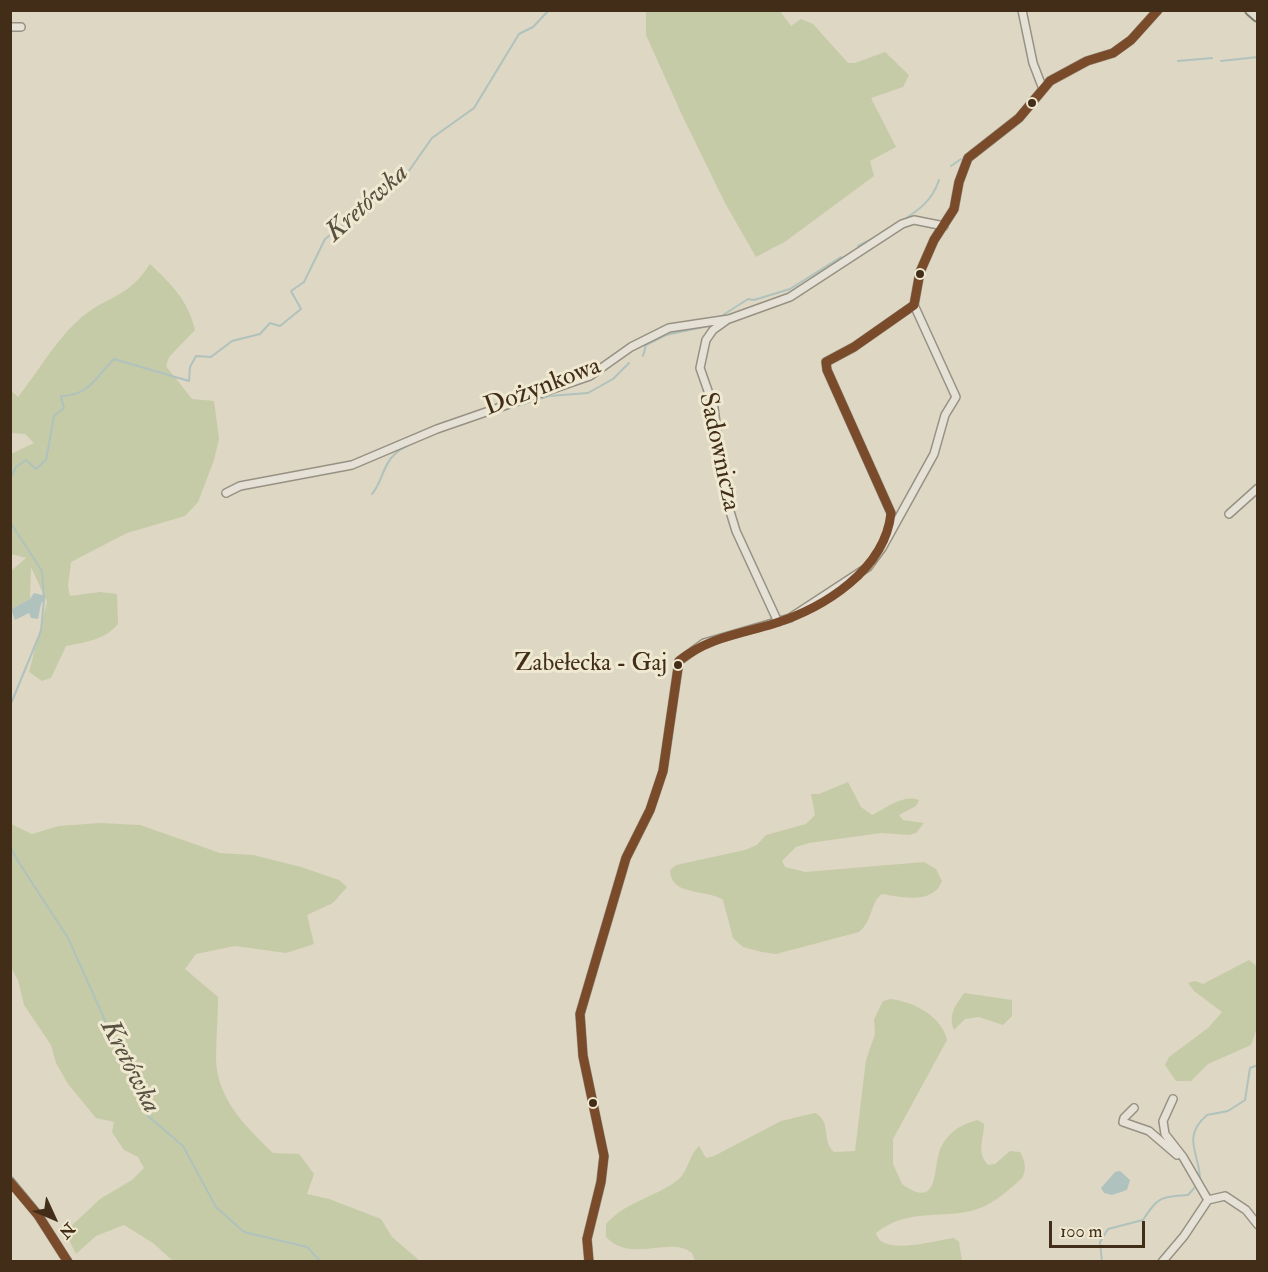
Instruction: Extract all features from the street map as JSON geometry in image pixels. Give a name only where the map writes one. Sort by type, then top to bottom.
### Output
[{"type":"main road","points":[[1251,10],[1257,16]]},
{"type":"street","points":[[1022,10],[1033,63],[1043,89]]},
{"type":"street","points":[[589,1262],[587,1239],[601,1182],[604,1156],[583,1056],[580,1014],[626,858],[650,810],[663,771],[668,751],[676,668],[679,661],[687,653],[704,643],[778,622],[815,604],[868,567],[934,454],[945,415],[956,397],[914,305],[920,272],[954,209],[959,182],[968,158],[1018,118],[1043,89],[1069,69],[1113,53],[1131,40],[1158,10]]},
{"type":"street","points":[[10,27],[21,27]]},
{"type":"street","name":"Dożynkowa","points":[[226,493],[240,486],[352,465],[437,429],[590,376],[631,347],[669,328],[729,319],[800,292],[902,224],[914,220],[944,226]]},
{"type":"street","points":[[891,528],[891,513],[827,370],[826,362],[854,348],[914,305]]},
{"type":"street","name":"Sadownicza","points":[[729,319],[713,330],[706,340],[700,368],[714,408],[725,495],[736,531],[778,622]]},
{"type":"street","points":[[1229,514],[1257,488]]},
{"type":"street","points":[[1173,1099],[1163,1121],[1165,1134],[1185,1161],[1197,1185],[1208,1200]]},
{"type":"street","points":[[1134,1108],[1123,1122],[1149,1131],[1185,1161]]},
{"type":"street","points":[[10,1181],[38,1215],[68,1262]]},
{"type":"street","points":[[1162,1262],[1184,1236],[1208,1200],[1225,1196],[1246,1210],[1257,1226]]},
{"type":"green space","points":[[646,11],[780,11],[791,26],[801,19],[813,24],[848,63],[855,63],[885,52],[909,75],[903,87],[871,98],[896,147],[870,161],[874,176],[786,241],[756,257],[725,203],[646,35]]},
{"type":"green space","points":[[150,264],[178,294],[192,319],[195,330],[169,357],[166,366],[192,399],[214,401],[219,439],[214,460],[198,502],[185,516],[127,533],[71,562],[68,586],[70,596],[100,592],[117,594],[118,624],[101,637],[66,646],[51,678],[42,681],[29,672],[47,602],[31,567],[30,599],[11,609],[11,571],[26,558],[11,554],[11,454],[34,443],[25,434],[11,433],[10,390],[18,397],[56,345],[73,326],[92,310],[134,284]]},
{"type":"green space","points":[[848,782],[861,807],[872,815],[901,800],[919,800],[916,806],[899,815],[903,820],[924,823],[916,833],[909,835],[881,833],[809,843],[796,847],[782,861],[785,867],[805,872],[924,862],[936,869],[942,881],[932,894],[916,898],[882,894],[875,902],[864,928],[859,932],[776,954],[743,947],[733,938],[723,900],[683,888],[676,885],[672,879],[670,870],[676,865],[745,850],[757,845],[766,835],[806,824],[815,815],[811,794],[819,794]]},
{"type":"green space","points":[[100,823],[140,825],[220,853],[253,855],[301,867],[339,880],[347,887],[333,903],[307,915],[314,944],[286,953],[235,946],[196,954],[185,969],[218,997],[216,1059],[218,1073],[227,1099],[243,1122],[273,1153],[299,1154],[314,1174],[307,1194],[329,1199],[381,1219],[392,1237],[420,1261],[173,1261],[153,1243],[124,1225],[96,1236],[76,1254],[65,1232],[100,1199],[132,1180],[144,1168],[138,1157],[124,1150],[112,1132],[114,1122],[96,1118],[68,1084],[56,1063],[51,1045],[24,1005],[18,980],[11,968],[11,824],[32,834],[59,826]]},
{"type":"green space","points":[[1249,960],[1258,967],[1257,1028],[1251,1045],[1208,1064],[1191,1081],[1176,1081],[1165,1065],[1169,1057],[1208,1028],[1222,1012],[1194,991],[1188,983],[1195,981],[1203,984]]},
{"type":"green space","points":[[964,993],[1012,1000],[1012,1016],[1003,1025],[979,1017],[965,1019],[954,1030],[952,1015]]},
{"type":"green space","points":[[899,1000],[925,1011],[939,1024],[947,1040],[893,1139],[893,1164],[902,1184],[923,1193],[929,1190],[933,1183],[938,1155],[944,1142],[957,1129],[978,1120],[984,1124],[981,1150],[988,1165],[995,1164],[1010,1151],[1020,1152],[1024,1162],[1022,1178],[985,1206],[958,1213],[911,1217],[888,1225],[876,1233],[880,1240],[898,1246],[954,1238],[959,1242],[962,1261],[695,1261],[692,1253],[683,1248],[627,1248],[616,1245],[606,1237],[606,1224],[614,1216],[679,1179],[699,1146],[706,1158],[714,1156],[781,1121],[815,1113],[823,1121],[828,1142],[834,1152],[855,1151],[866,1060],[875,1034],[874,1019],[883,1001]]},
{"type":"shaded area","points":[[34,593],[46,596],[41,604],[38,619],[31,618],[29,613],[15,620],[11,609],[30,599]]},
{"type":"shaded area","points":[[1120,1171],[1130,1180],[1127,1190],[1112,1195],[1104,1193],[1101,1188],[1115,1172]]},
{"type":"waterway","name":"Kretówka","points":[[10,480],[16,467],[26,460],[36,469],[46,460],[54,416],[64,408],[61,396],[86,389],[114,359],[189,381],[190,367],[196,356],[211,357],[232,341],[260,334],[270,323],[280,326],[301,309],[291,291],[304,282],[325,239],[406,175],[432,138],[474,108],[519,34],[533,27],[549,10]]},
{"type":"waterway","points":[[1221,61],[1258,57]]},
{"type":"waterway","points":[[1178,61],[1212,58]]},
{"type":"waterway","points":[[951,166],[961,159]]},
{"type":"waterway","points":[[902,221],[925,204],[933,194],[939,180]]},
{"type":"waterway","points":[[858,246],[874,238]]},
{"type":"waterway","points":[[720,317],[748,299],[754,300],[790,289],[841,257]]},
{"type":"waterway","points":[[643,356],[646,345],[666,335],[708,326]]},
{"type":"waterway","points":[[488,415],[549,396],[588,393],[613,379],[629,363]]},
{"type":"waterway","points":[[372,494],[391,458],[402,448],[481,417]]},
{"type":"waterway","name":"Kretówka","points":[[10,522],[42,571],[44,600],[41,631],[10,706]]},
{"type":"waterway","name":"Kretówka","points":[[10,845],[68,938],[148,1116],[183,1146],[216,1207],[244,1232],[307,1247],[321,1262]]},
{"type":"waterway","points":[[1200,1181],[1193,1139],[1195,1131],[1207,1115],[1228,1111],[1245,1100],[1250,1068],[1258,1065]]},
{"type":"waterway","points":[[1102,1262],[1100,1242],[1108,1229],[1143,1220],[1156,1203],[1165,1198],[1188,1195],[1196,1186]]},
{"type":"transit line","points":[[826,362],[854,347],[914,305],[920,272],[934,240],[954,209],[959,182],[968,158],[1019,118],[1050,81],[1087,61],[1113,53],[1131,40],[1158,10]]},
{"type":"transit line","points":[[589,1262],[587,1239],[601,1182],[604,1156],[583,1056],[580,1014],[626,858],[650,810],[663,771],[679,661],[712,642],[792,617],[831,597],[864,569],[877,552],[886,533],[891,513],[827,370],[826,362]]},
{"type":"transit line","points":[[10,1182],[38,1215],[68,1262]]},
{"type":"place","name":"Zabełecka - Gaj","points":[[678,665]]}]
